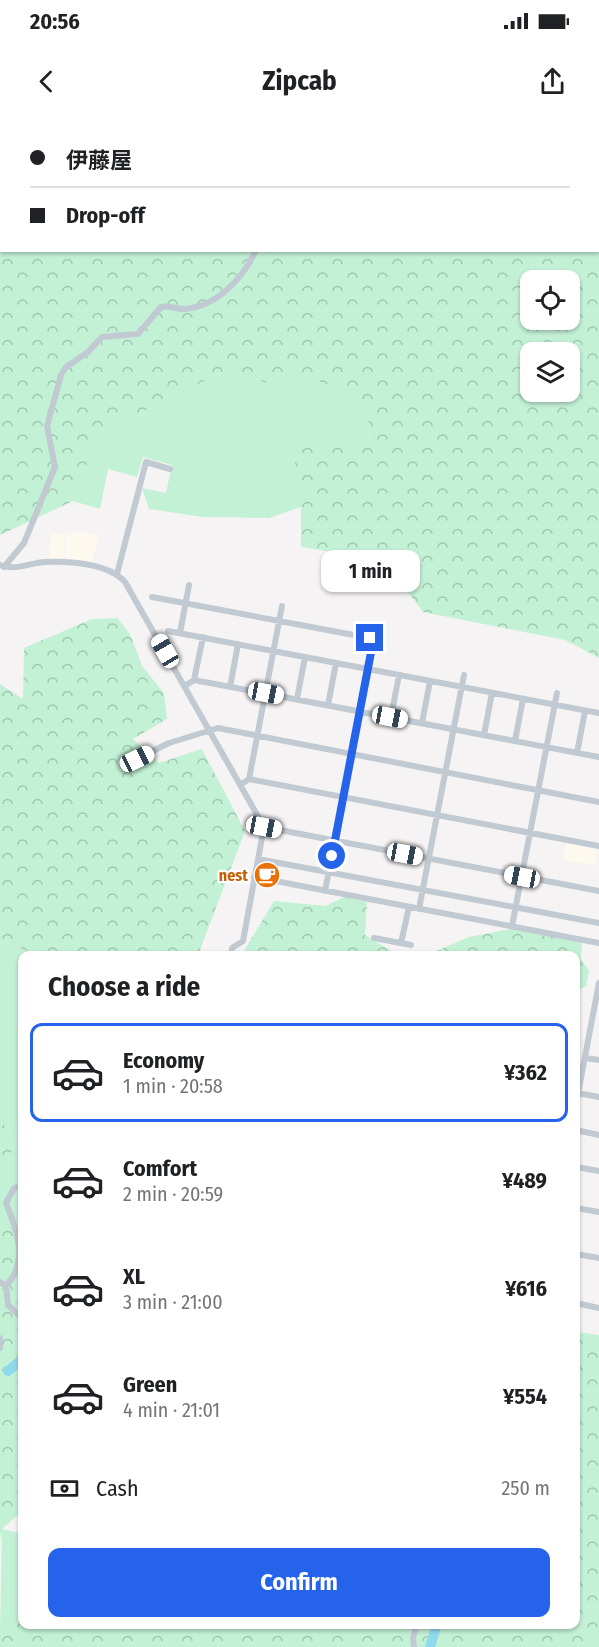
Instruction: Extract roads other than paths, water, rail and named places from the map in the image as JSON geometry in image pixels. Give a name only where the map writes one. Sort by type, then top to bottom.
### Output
[{"type":"street","points":[[2,566],[24,543],[52,475],[55,462],[47,426],[61,375],[66,367],[88,352],[102,337],[138,334],[161,307],[186,309],[218,298],[228,289],[255,252]]},
{"type":"street","points":[[117,574],[146,462],[170,469]]},
{"type":"street","points":[[2,566],[15,568],[59,562],[84,565],[117,574],[125,582],[264,827],[243,941],[232,948],[232,951]]},
{"type":"street","points":[[180,633],[189,585]]},
{"type":"street","points":[[152,597],[370,638],[373,642],[325,891]]},
{"type":"street","points":[[249,779],[282,606]]},
{"type":"street","points":[[168,631],[599,713]]},
{"type":"street","points":[[185,686],[194,680],[203,637]]},
{"type":"street","points":[[230,687],[238,644]]},
{"type":"street","points":[[297,699],[305,657]]},
{"type":"street","points":[[328,705],[336,663]]},
{"type":"street","points":[[390,717],[399,675]]},
{"type":"street","points":[[419,909],[464,675]]},
{"type":"street","points":[[194,680],[599,757]]},
{"type":"street","points":[[422,723],[430,681]]},
{"type":"street","points":[[484,735],[492,693]]},
{"type":"street","points":[[512,926],[557,693]]},
{"type":"street","points":[[515,741],[523,699]]},
{"type":"street","points":[[577,753],[585,711]]},
{"type":"street","points":[[137,759],[169,743],[209,729],[258,736],[599,802]]},
{"type":"street","points":[[240,784],[249,779],[599,846]]},
{"type":"street","points":[[264,827],[599,891]]},
{"type":"street","points":[[258,859],[599,923]]},
{"type":"street","points":[[254,878],[599,943]]},
{"type":"street","points":[[401,943],[409,907]]},
{"type":"street","points":[[374,938],[411,945]]},
{"type":"street","points":[[580,1083],[595,1022],[599,985]]},
{"type":"street","points":[[585,1058],[599,1060]]},
{"type":"street","points":[[580,1093],[599,1097]]},
{"type":"street","points":[[580,1131],[599,1135]]},
{"type":"street","points":[[580,1168],[599,1171]]},
{"type":"street","points":[[18,1187],[14,1188],[6,1203],[18,1232]]},
{"type":"street","points":[[580,1209],[599,1212]]},
{"type":"street","points":[[580,1255],[599,1258]]},
{"type":"street","points":[[18,1268],[16,1275],[6,1286],[8,1305],[18,1314]]},
{"type":"street","points":[[0,1282],[6,1286]]},
{"type":"street","points":[[580,1304],[599,1308]]},
{"type":"street","points":[[0,1338],[0,1348]]},
{"type":"street","points":[[414,1647],[416,1629]]},
{"type":"waterway","points":[[8,1371],[18,1362]]},
{"type":"waterway","points":[[430,1647],[435,1629]]},
{"type":"place","name":"nest","points":[[267,875]]}]
